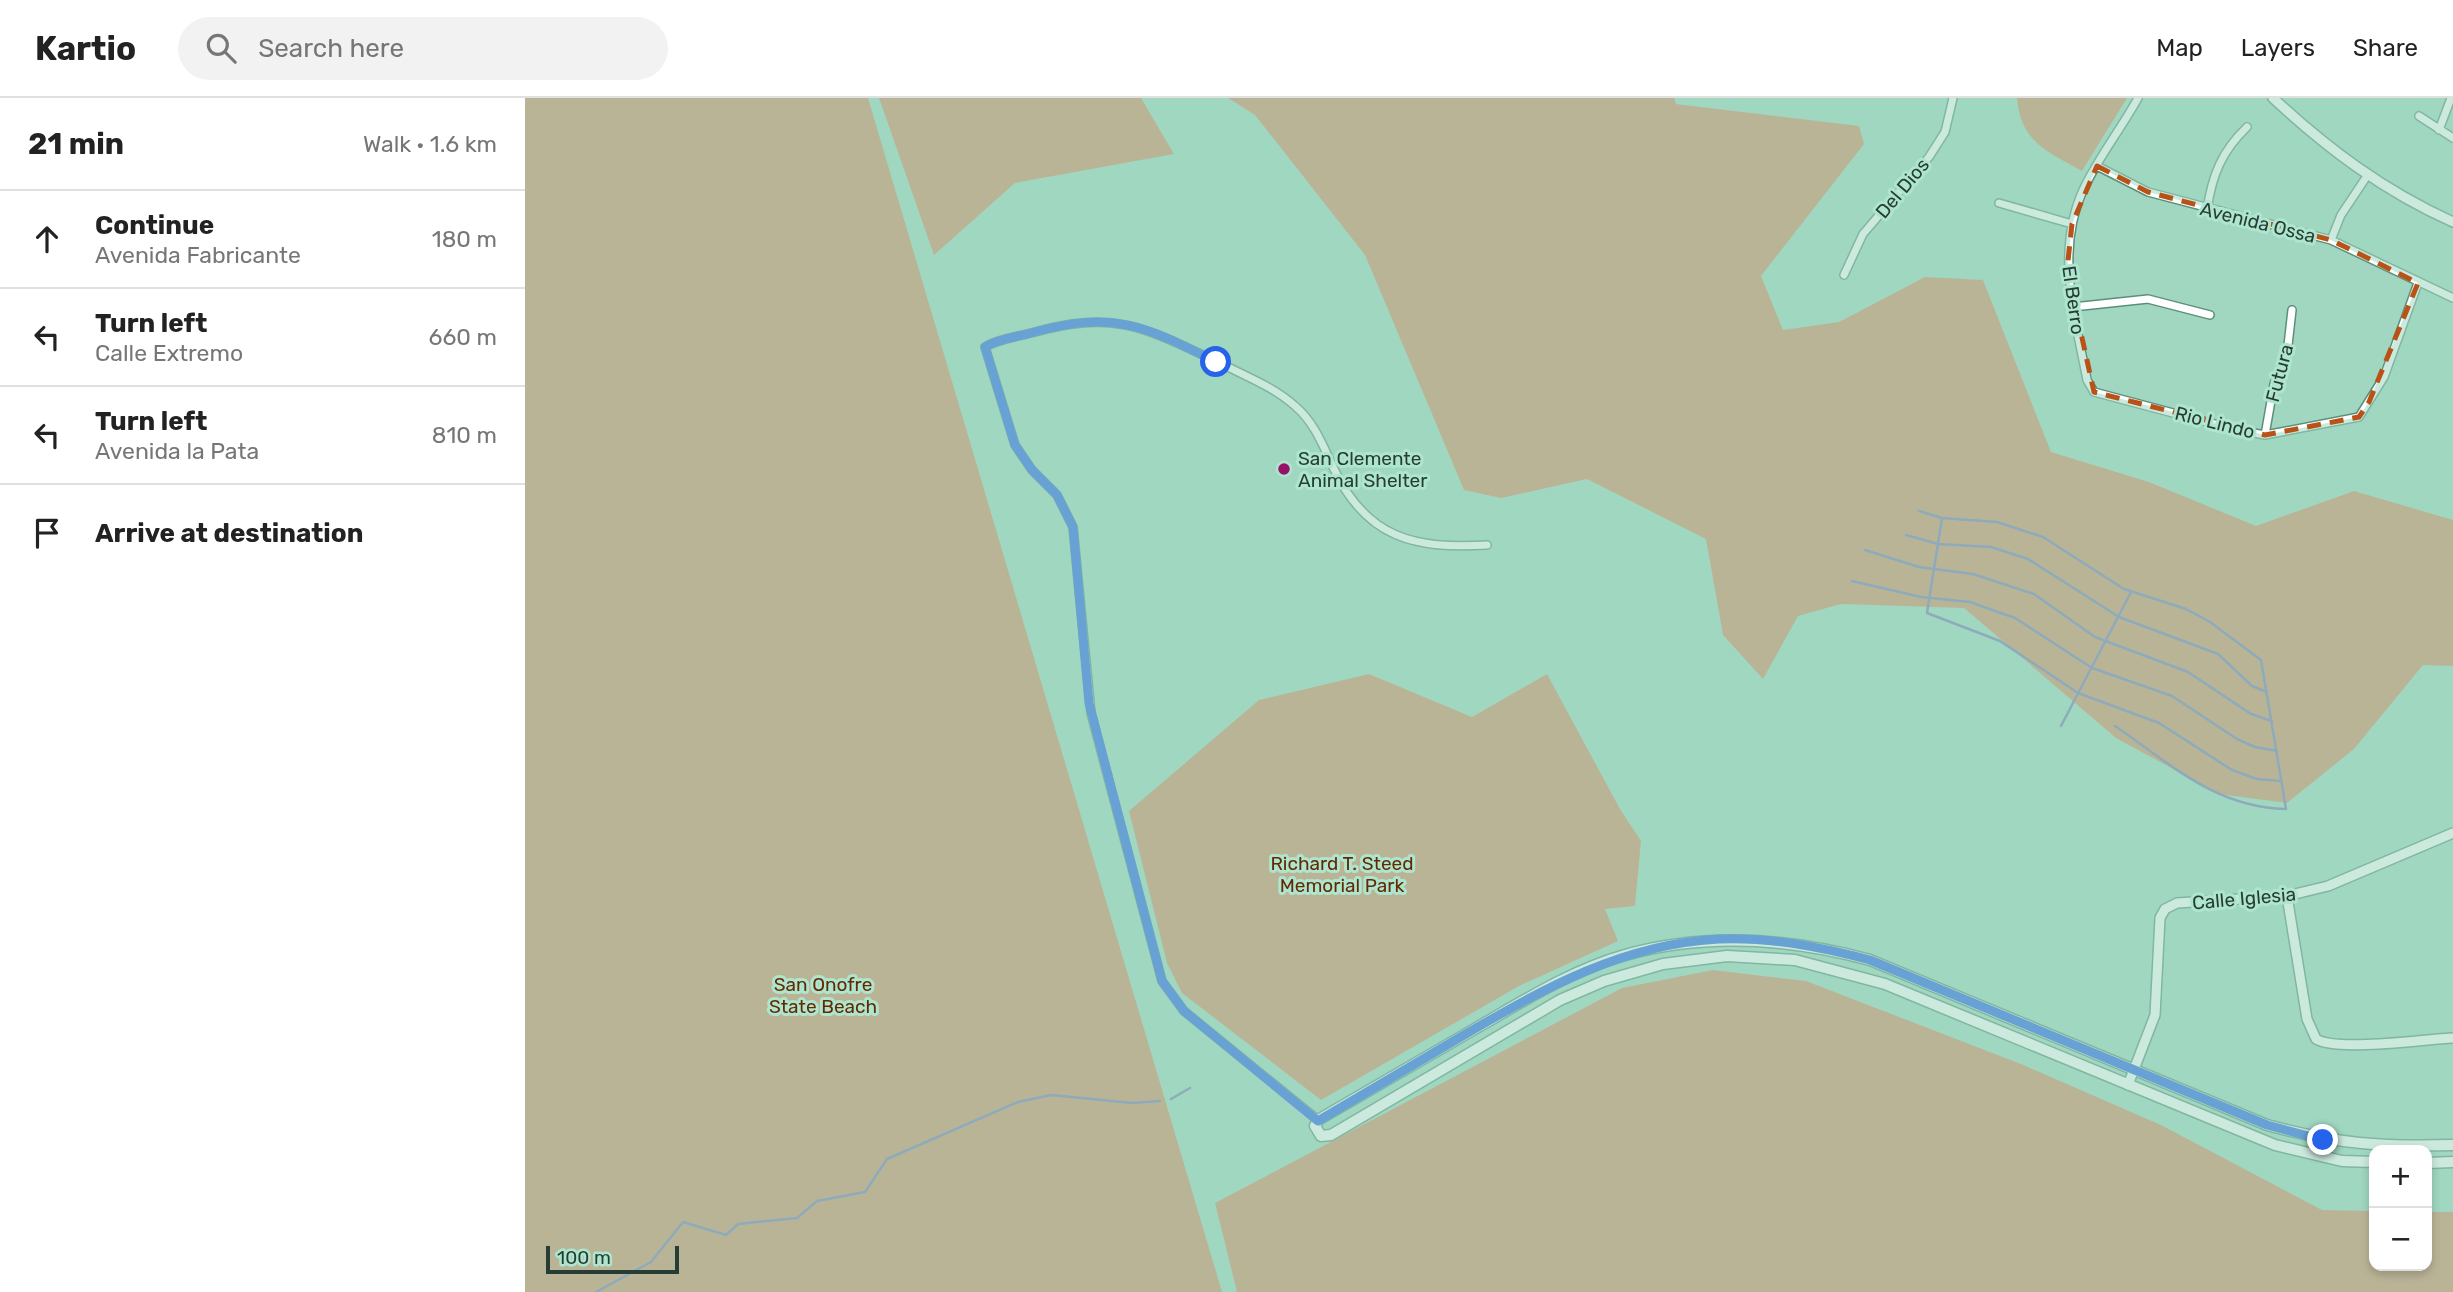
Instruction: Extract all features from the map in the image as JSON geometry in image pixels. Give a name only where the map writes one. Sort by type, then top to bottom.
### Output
[{"type":"main road","points":[[2369,1163],[2342,1161],[2275,1145],[1873,980],[1795,960],[1727,956],[1663,964],[1604,981],[1560,1000],[1331,1135],[1325,1137],[1316,1132],[1318,1121],[1550,985],[1625,955],[1718,939],[1778,940],[1870,960],[2267,1125],[2323,1140],[2378,1147],[2453,1145]]},
{"type":"main road","points":[[2432,1163],[2453,1162]]},
{"type":"street","name":"Del Dios","points":[[1844,275],[1863,234],[1929,157],[1945,132],[1953,98]]},
{"type":"street","name":"El Berro","points":[[2094,391],[2087,380],[2067,270],[2072,224],[2083,191],[2139,98]]},
{"type":"street","points":[[2273,98],[2320,141],[2367,176],[2453,222]]},
{"type":"street","points":[[2439,130],[2452,98]]},
{"type":"street","points":[[2419,116],[2453,138]]},
{"type":"street","points":[[2207,210],[2209,192],[2227,146],[2247,127]]},
{"type":"street","name":"Avenida Ossa","points":[[2097,166],[2148,192],[2207,210],[2331,240],[2453,298]]},
{"type":"street","points":[[2331,240],[2341,215],[2367,176]]},
{"type":"street","points":[[1999,202],[2072,224]]},
{"type":"street","name":"Rio Lindo","points":[[2094,391],[2104,397],[2265,435],[2358,417],[2384,377],[2418,283]]},
{"type":"street","points":[[2073,307],[2148,299],[2210,314]]},
{"type":"street","name":"Futura","points":[[2265,435],[2274,384],[2287,354],[2292,310]]},
{"type":"street","points":[[1318,1121],[1184,1011],[1162,981],[1089,703],[1073,527],[1057,495],[1032,470],[1015,445],[985,347],[1067,323],[1099,320],[1151,330],[1277,391],[1298,408],[1321,439],[1350,499],[1370,521],[1405,539],[1443,547],[1487,545]]},
{"type":"street","name":"Calle Iglesia","points":[[2128,1085],[2155,1015],[2161,918],[2165,909],[2177,903],[2287,896],[2354,877],[2453,833]]},
{"type":"street","points":[[2287,896],[2307,1019],[2316,1038],[2329,1044],[2354,1044],[2453,1038]]},
{"type":"highlighted area","points":[[2097,166],[2148,192],[2331,240],[2418,283],[2369,402],[2359,417],[2265,435],[2094,392],[2067,270],[2072,224]]},
{"type":"green space","name":"San Onofre State Beach","points":[[525,98],[868,98],[1222,1292],[525,1292]]},
{"type":"green space","points":[[879,98],[1141,98],[1174,154],[1015,183],[934,255]]},
{"type":"green space","points":[[1228,98],[1674,98],[1676,104],[1859,126],[1864,144],[1761,276],[1783,330],[1839,322],[1925,277],[1983,280],[2051,452],[2149,482],[2256,526],[2354,491],[2453,520],[2453,666],[2423,665],[2354,749],[2287,803],[2219,794],[2116,738],[1964,608],[1841,604],[1798,616],[1763,679],[1723,635],[1706,539],[1587,479],[1501,498],[1464,490],[1365,255],[1255,115]]},
{"type":"green space","points":[[2017,98],[2127,98],[2082,171],[2047,151],[2030,136],[2024,126]]},
{"type":"green space","name":"Richard T. Steed Memorial Park","points":[[1369,674],[1472,717],[1547,674],[1620,809],[1641,841],[1635,906],[1605,909],[1618,941],[1519,986],[1321,1100],[1182,993],[1167,963],[1129,811],[1259,700]]},
{"type":"green space","points":[[1713,970],[1806,981],[2021,1064],[2161,1125],[2322,1210],[2369,1211],[2369,1271],[2432,1271],[2432,1212],[2453,1212],[2453,1292],[1237,1292],[1215,1203],[1622,988]]},
{"type":"waterway","points":[[1919,511],[1942,518],[1927,613],[2000,641],[2078,693],[2159,723],[2232,770],[2257,779],[2281,781]]},
{"type":"waterway","points":[[1942,518],[1997,522],[2043,537],[2124,589],[2186,609],[2210,622],[2261,660],[2286,809],[2237,801],[2216,792],[2175,769],[2115,726]]},
{"type":"waterway","points":[[1906,535],[1938,544],[1991,547],[2028,559],[2119,617],[2218,654],[2252,686],[2267,692]]},
{"type":"waterway","points":[[1865,550],[1919,567],[1973,574],[2034,594],[2095,637],[2188,672],[2251,714],[2272,721]]},
{"type":"waterway","points":[[1852,581],[1921,597],[1970,602],[2015,618],[2092,668],[2172,696],[2237,739],[2255,747],[2277,751]]},
{"type":"waterway","points":[[2061,726],[2131,592]]},
{"type":"waterway","points":[[1171,1099],[1190,1088]]},
{"type":"waterway","points":[[596,1292],[651,1262],[683,1222],[726,1235],[738,1224],[797,1218],[817,1201],[865,1192],[887,1159],[1018,1102],[1051,1095],[1132,1103],[1160,1101]]},
{"type":"place","name":"San Clemente Animal Shelter","points":[[1284,469]]},
{"type":"route","points":[[1216,362],[1151,330],[1126,323],[1099,320],[1067,323],[985,347],[1015,445],[1032,470],[1057,495],[1069,514],[1076,537],[1089,703],[1162,981],[1184,1011],[1306,1108],[1318,1121],[1550,985],[1597,965],[1654,948],[1718,939],[1778,940],[1870,960],[2267,1125],[2323,1140]]}]
